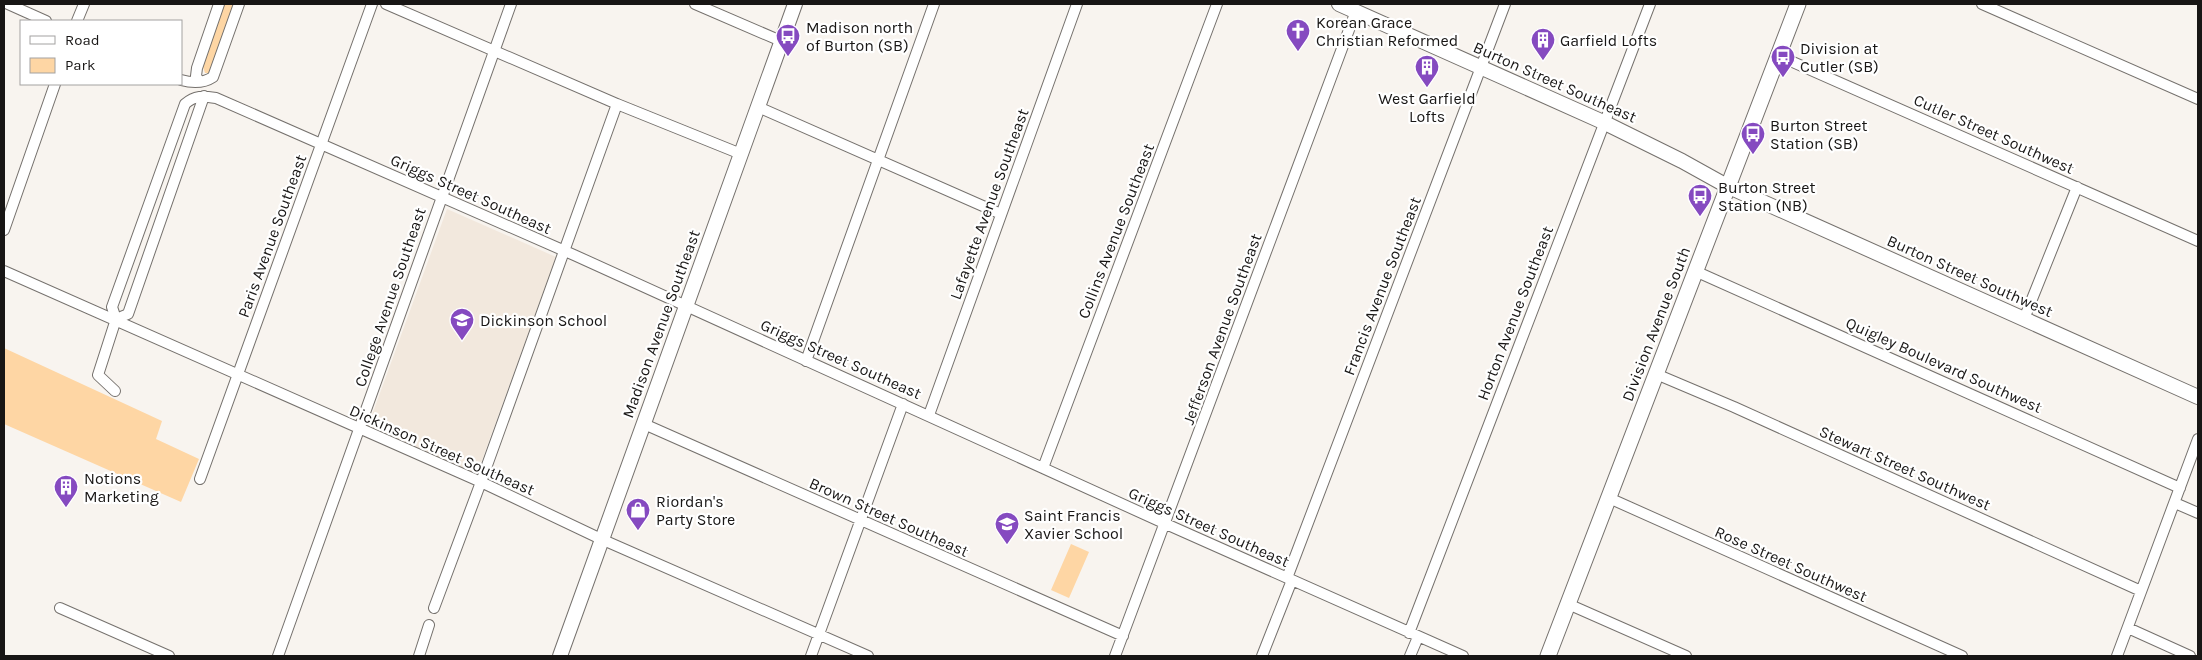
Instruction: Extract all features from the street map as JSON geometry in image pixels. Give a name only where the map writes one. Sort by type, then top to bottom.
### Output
[{"type":"main road","name":"Madison Avenue Southeast","points":[[560,656],[795,4]]},
{"type":"main road","name":"Burton Street Southeast","points":[[1338,4],[1603,122],[1682,161],[1727,186]]},
{"type":"main road","name":"Division Avenue South","points":[[1548,656],[1798,4]]},
{"type":"main road","name":"Burton Street Southwest","points":[[1727,186],[2198,397]]},
{"type":"street","points":[[8,4],[44,20]]},
{"type":"street","points":[[77,20],[84,4]]},
{"type":"street","points":[[199,81],[196,76],[197,68],[219,4]]},
{"type":"street","points":[[182,80],[206,81],[213,76],[239,4]]},
{"type":"street","name":"Paris Avenue Southeast","points":[[200,479],[372,4]]},
{"type":"street","points":[[386,4],[617,104],[741,154]]},
{"type":"street","name":"College Avenue Southeast","points":[[278,656],[510,4]]},
{"type":"street","points":[[695,4],[781,41]]},
{"type":"street","points":[[806,361],[934,4]]},
{"type":"street","name":"Lafayette Avenue Southeast","points":[[929,415],[1076,4]]},
{"type":"street","name":"Collins Avenue Southeast","points":[[1043,468],[1217,4]]},
{"type":"street","name":"Francis Avenue Southeast","points":[[1262,656],[1289,579],[1506,4]]},
{"type":"street","name":"Horton Avenue Southeast","points":[[1410,656],[1413,635],[1603,122],[1650,4]]},
{"type":"street","points":[[1982,4],[2198,99]]},
{"type":"street","name":"Jefferson Avenue Southeast","points":[[1115,656],[1166,524],[1356,11]]},
{"type":"street","name":"Cutler Street Southwest","points":[[1777,55],[2198,241]]},
{"type":"street","points":[[4,230],[55,85]]},
{"type":"street","points":[[115,391],[98,376],[116,319],[112,308],[185,104],[192,97],[204,96],[128,314],[116,319]]},
{"type":"street","name":"Griggs Street Southeast","points":[[204,96],[216,98],[687,306],[1166,524],[1463,656]]},
{"type":"street","points":[[434,608],[565,252],[617,104]]},
{"type":"street","points":[[758,107],[1001,214]]},
{"type":"street","points":[[2024,320],[2077,187]]},
{"type":"street","name":"Dickinson Street Southeast","points":[[4,271],[481,482],[601,539],[868,656]]},
{"type":"street","name":"Quigley Boulevard Southwest","points":[[1695,271],[1784,309],[2180,488]]},
{"type":"street","name":"Stewart Street Southwest","points":[[1656,374],[1734,407],[2141,591]]},
{"type":"street","points":[[811,656],[903,404]]},
{"type":"street","name":"Brown Street Southeast","points":[[644,424],[861,522],[1123,636]]},
{"type":"street","points":[[2117,656],[2198,439]]},
{"type":"street","name":"Rose Street Southwest","points":[[1609,498],[1962,656]]},
{"type":"street","points":[[2175,503],[2198,513]]},
{"type":"street","points":[[1568,604],[1686,656]]},
{"type":"street","points":[[60,608],[169,656]]},
{"type":"street","points":[[419,656],[429,625]]},
{"type":"street","points":[[2128,628],[2190,656]]},
{"type":"shaded area","name":"Dickinson School","points":[[447,209],[556,257],[477,474],[368,426]]},
{"type":"green space","points":[[224,4],[235,4],[210,73],[205,73],[203,67]]},
{"type":"green space","points":[[4,348],[162,421],[156,439],[199,459],[181,502],[4,424]]},
{"type":"green space","points":[[1071,544],[1089,552],[1069,598],[1051,590]]},
{"type":"place","name":"Korean Grace Christian Reformed","points":[[1298,52]]},
{"type":"place","name":"Madison north of Burton (SB)","points":[[788,57]]},
{"type":"place","name":"Garfield Lofts","points":[[1543,61]]},
{"type":"place","name":"Division at Cutler (SB)","points":[[1783,78]]},
{"type":"place","name":"West Garfield Lofts","points":[[1427,88]]},
{"type":"place","name":"Burton Street Station (SB)","points":[[1753,155]]},
{"type":"place","name":"Burton Street Station (NB)","points":[[1700,217]]},
{"type":"place","name":"Dickinson School","points":[[462,341]]},
{"type":"place","name":"Notions Marketing","points":[[66,508]]},
{"type":"place","name":"Riordan's Party Store","points":[[638,531]]},
{"type":"place","name":"Saint Francis Xavier School","points":[[1007,545]]}]
